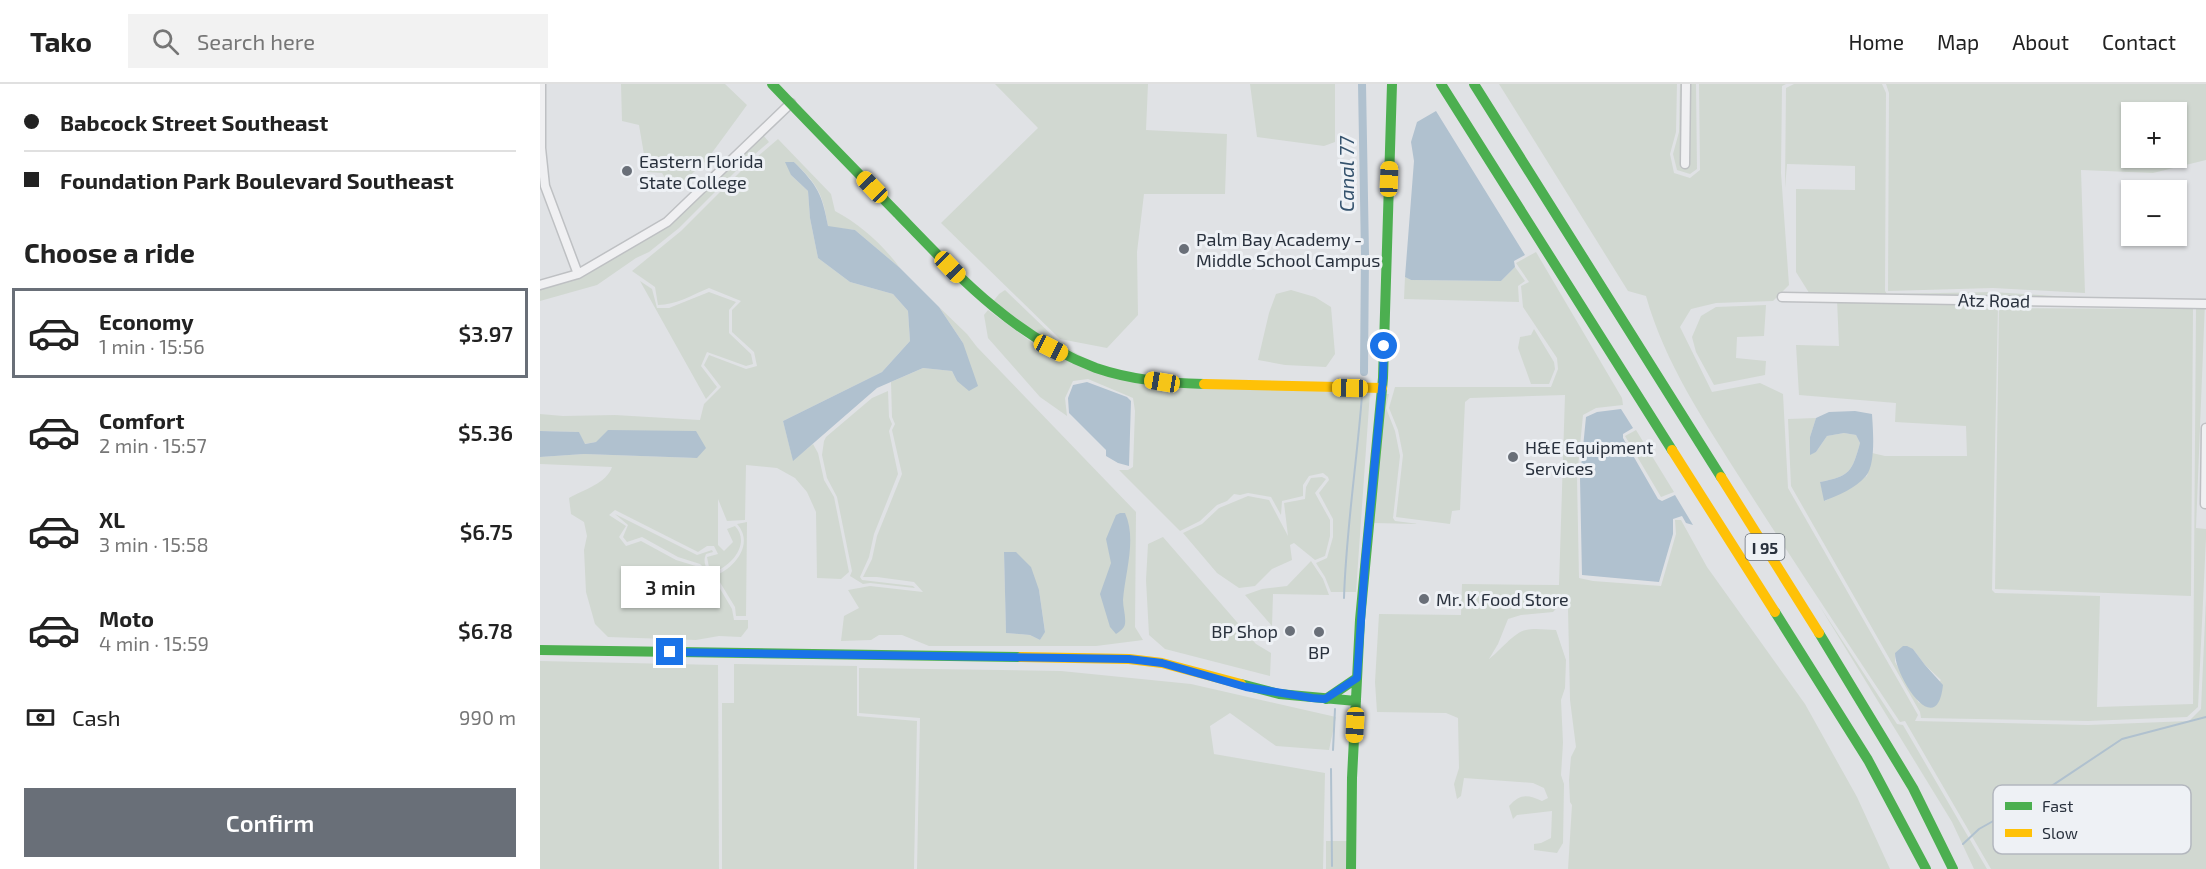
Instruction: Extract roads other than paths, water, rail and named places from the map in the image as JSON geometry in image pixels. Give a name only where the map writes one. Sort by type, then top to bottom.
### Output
[{"type":"main road","points":[[772,84],[995,311],[1035,339],[1068,356],[1119,375],[1162,382],[1382,388]]},
{"type":"main road","points":[[1351,869],[1352,778],[1357,678],[1364,571],[1382,388],[1392,84]]},
{"type":"main road","name":"I 95","points":[[1441,84],[1868,760],[1926,869]]},
{"type":"main road","name":"I 95","points":[[1474,84],[1840,666],[1913,788],[1953,869]]},
{"type":"main road","points":[[540,650],[1129,659],[1162,663],[1279,694],[1356,701]]},
{"type":"main road","points":[[1325,699],[1357,678]]},
{"type":"street","points":[[540,84],[541,148],[545,186],[578,274]]},
{"type":"street","points":[[1685,164],[1686,84]]},
{"type":"street","points":[[540,285],[578,274],[667,222],[791,103]]},
{"type":"street","name":"Atz Road","points":[[1782,297],[2206,304]]},
{"type":"street","points":[[2205,504],[2206,428]]},
{"type":"water","points":[[1436,111],[1525,255],[1514,261],[1515,267],[1501,281],[1411,280],[1405,277],[1414,161],[1411,142],[1417,122]]},
{"type":"water","points":[[785,162],[794,162],[814,184],[824,206],[828,226],[855,230],[900,268],[939,307],[963,343],[978,386],[969,391],[957,381],[952,371],[923,368],[877,388],[793,461],[783,421],[882,372],[910,341],[908,311],[893,294],[850,282],[818,258],[810,218],[808,191],[791,175]]},
{"type":"water","points":[[1087,382],[1127,397],[1131,401],[1129,466],[1106,456],[1106,450],[1069,413],[1068,398],[1073,385]]},
{"type":"water","points":[[1621,409],[1633,428],[1623,434],[1623,438],[1658,499],[1662,501],[1675,495],[1693,525],[1686,523],[1682,516],[1673,519],[1673,534],[1659,582],[1582,575],[1580,478],[1586,417],[1597,412]]},
{"type":"water","points":[[1855,411],[1872,414],[1873,446],[1869,471],[1857,485],[1824,501],[1820,482],[1844,475],[1852,467],[1860,443],[1856,435],[1844,433],[1827,436],[1816,452],[1810,455],[1810,437],[1816,418],[1829,412]]},
{"type":"water","points":[[608,430],[696,431],[706,448],[697,458],[584,454],[540,457],[540,431],[579,432],[585,444],[596,442]]},
{"type":"water","points":[[1125,513],[1130,545],[1123,600],[1125,624],[1123,629],[1116,634],[1110,627],[1100,594],[1111,563],[1106,539],[1116,515]]},
{"type":"water","points":[[1004,552],[1016,552],[1031,567],[1039,590],[1045,632],[1040,640],[1030,635],[1006,633]]},
{"type":"water","points":[[1903,646],[1913,649],[1943,685],[1939,701],[1933,707],[1925,706],[1917,699],[1902,676],[1895,653]]},
{"type":"waterway","name":"Canal 77","points":[[1362,84],[1365,254],[1364,372]]},
{"type":"waterway","points":[[1344,598],[1362,395]]},
{"type":"waterway","points":[[1333,750],[1335,709]]},
{"type":"waterway","points":[[2053,785],[2122,739],[2206,717]]},
{"type":"waterway","points":[[1331,769],[1332,866]]},
{"type":"waterway","points":[[1963,844],[1979,829],[1993,821]]},
{"type":"place","name":"Eastern Florida State College","points":[[627,171]]},
{"type":"place","name":"Palm Bay Academy - Middle School Campus","points":[[1184,249]]},
{"type":"place","name":"H&E Equipment Services","points":[[1513,457]]},
{"type":"place","name":"Mr. K Food Store","points":[[1424,599]]},
{"type":"place","name":"BP Shop","points":[[1290,631]]},
{"type":"place","name":"BP","points":[[1319,632]]}]
